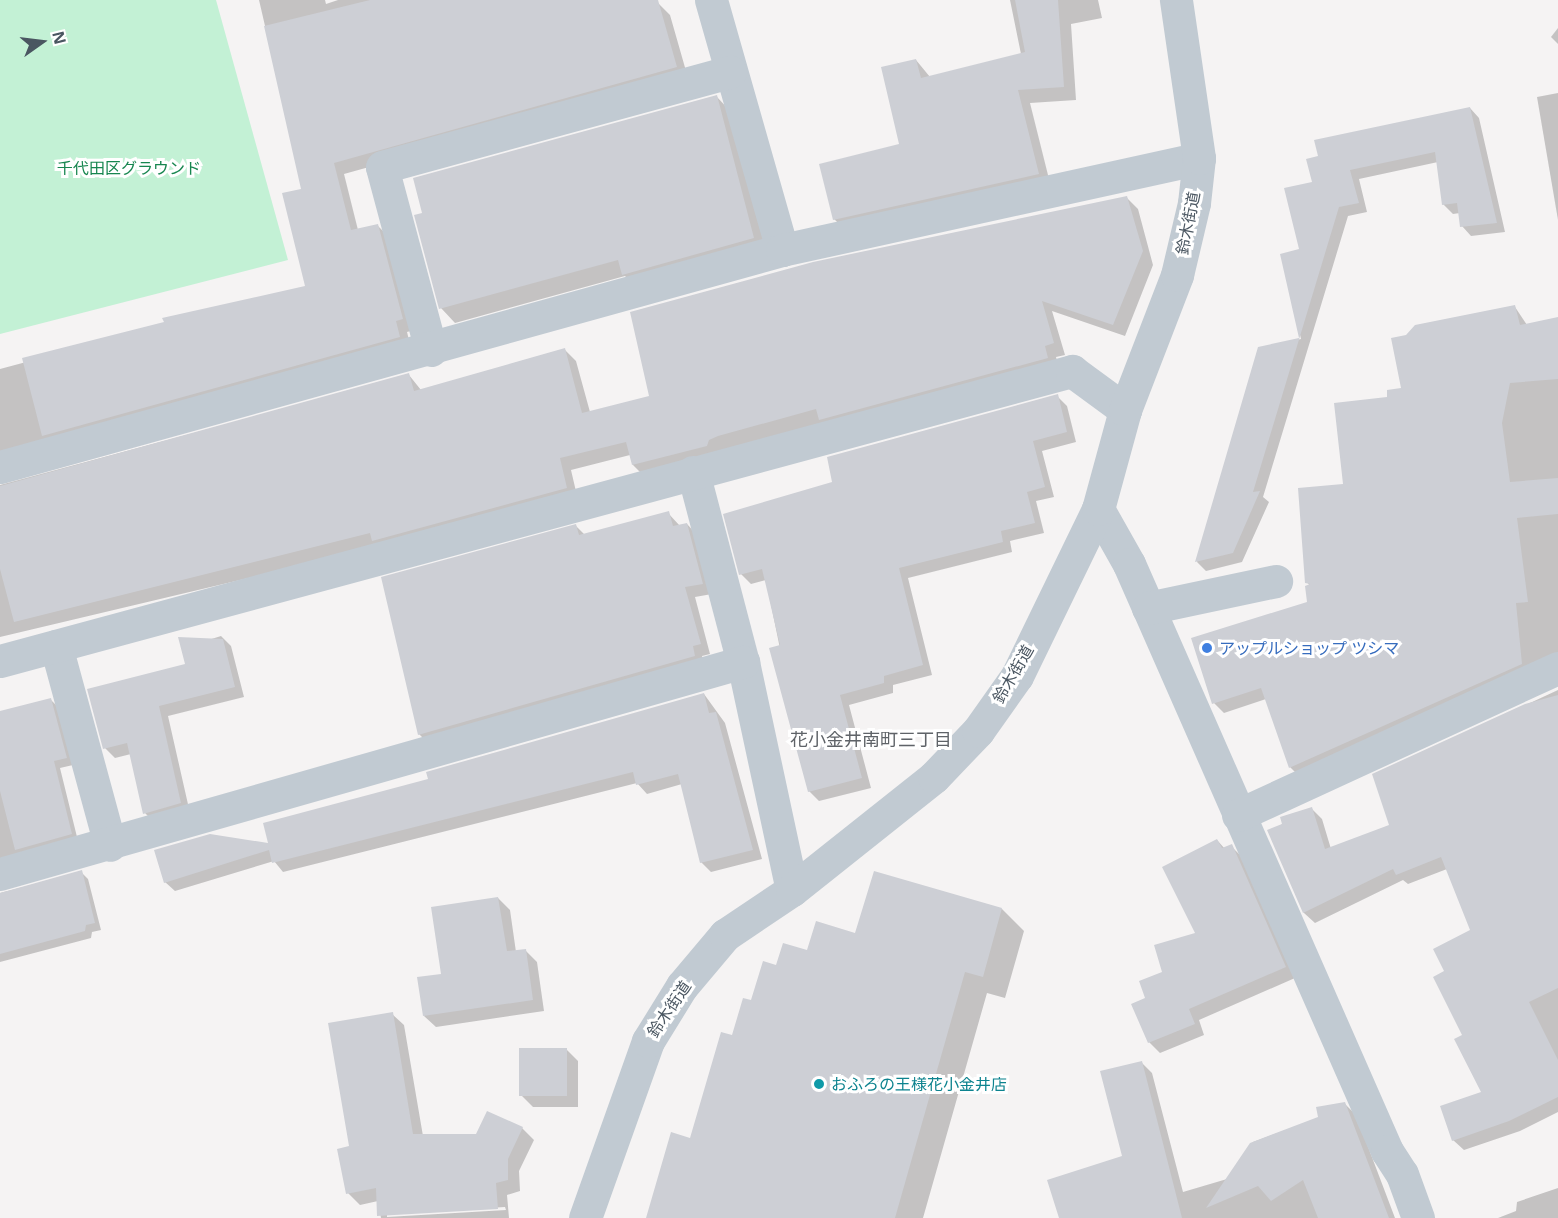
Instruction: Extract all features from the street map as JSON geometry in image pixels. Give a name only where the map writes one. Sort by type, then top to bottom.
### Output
[{"type":"street","points":[[711,0],[782,250]]},
{"type":"street","name":"鈴木街道","points":[[585,1218],[648,1041],[682,986],[725,935],[792,890],[934,777],[978,731],[1017,676],[1098,509],[1125,410],[1177,276],[1194,203],[1199,158],[1176,0]]},
{"type":"street","points":[[431,350],[382,167],[730,72]]},
{"type":"street","points":[[0,467],[431,350],[782,250],[1199,158]]},
{"type":"street","points":[[0,661],[1072,371],[1125,410]]},
{"type":"street","points":[[693,472],[744,662],[792,890]]},
{"type":"street","points":[[1098,509],[1148,608],[1387,1151],[1402,1174],[1418,1218]]},
{"type":"street","points":[[1148,608],[1276,581]]},
{"type":"street","points":[[56,646],[110,845]]},
{"type":"street","points":[[0,874],[110,845],[744,662]]},
{"type":"street","points":[[1238,815],[1558,668]]},
{"type":"green space","name":"千代田区グラウンド","points":[[0,0],[216,0],[288,260],[0,334]]},
{"type":"building","points":[[370,0],[658,0],[677,67],[334,163],[351,230],[378,224],[403,319],[396,321],[400,337],[42,436],[22,358],[164,322],[162,318],[305,286],[282,193],[301,189],[264,26]]},
{"type":"building","points":[[1015,0],[1058,0],[1064,87],[1018,90],[1039,174],[833,220],[819,164],[899,144],[881,67],[916,59],[921,78],[1025,52]]},
{"type":"building","points":[[717,95],[754,238],[622,275],[618,260],[439,309],[414,215],[422,213],[413,178]]},
{"type":"building","points":[[1470,107],[1497,223],[1460,227],[1457,203],[1442,205],[1435,152],[1350,170],[1359,203],[1339,207],[1253,492],[1260,491],[1233,553],[1195,562],[1258,347],[1299,338],[1280,254],[1299,249],[1284,188],[1312,182],[1306,159],[1318,156],[1314,140]]},
{"type":"building","points":[[1127,196],[1143,251],[1113,325],[1042,301],[1054,343],[1045,346],[1048,358],[819,420],[816,409],[718,436],[709,440],[707,446],[632,465],[626,442],[560,458],[567,488],[372,541],[370,533],[14,622],[0,569],[0,486],[409,373],[414,391],[565,348],[582,413],[649,396],[630,312],[813,262]]},
{"type":"building","points":[[1515,305],[1520,325],[1558,317],[1558,379],[1510,383],[1502,423],[1510,482],[1558,478],[1558,514],[1517,518],[1528,602],[1516,603],[1522,664],[1289,768],[1261,688],[1212,704],[1191,638],[1307,602],[1305,586],[1310,584],[1305,583],[1298,488],[1343,484],[1334,403],[1387,397],[1387,390],[1401,388],[1391,338],[1406,335],[1415,325]]},
{"type":"building","points":[[1058,394],[1067,432],[1033,441],[1045,487],[1027,492],[1035,523],[1001,531],[1003,542],[899,568],[923,665],[884,676],[884,683],[840,695],[862,778],[808,792],[769,648],[780,645],[762,569],[739,575],[723,514],[832,482],[827,457]]},
{"type":"building","points":[[669,511],[673,526],[687,523],[703,584],[685,587],[701,644],[693,646],[695,656],[418,735],[381,577],[576,524],[579,535]]},
{"type":"building","points":[[178,637],[223,639],[235,687],[159,706],[181,803],[143,814],[127,743],[103,749],[87,689],[185,664]]},
{"type":"building","points":[[704,693],[709,713],[716,712],[753,850],[700,863],[678,774],[636,785],[633,772],[272,863],[269,850],[164,883],[154,850],[210,834],[268,843],[263,823],[428,779],[426,772]]},
{"type":"building","points":[[1558,695],[1558,988],[1529,1002],[1558,1060],[1558,1097],[1509,1121],[1452,1141],[1440,1106],[1481,1092],[1454,1039],[1462,1035],[1433,977],[1444,971],[1433,949],[1470,930],[1441,857],[1396,875],[1393,869],[1303,913],[1267,830],[1282,824],[1280,817],[1312,807],[1325,849],[1389,825],[1372,774],[1525,704]]},
{"type":"building","points":[[51,698],[67,758],[54,761],[72,834],[15,850],[0,791],[0,711]]},
{"type":"building","points":[[1217,839],[1222,848],[1232,844],[1286,967],[1189,1009],[1195,1024],[1148,1043],[1131,1004],[1145,998],[1139,981],[1162,972],[1154,945],[1195,933],[1162,867]]},
{"type":"building","points":[[82,870],[95,923],[86,925],[85,931],[0,954],[0,893]]},
{"type":"building","name":"おふろの王様花小金井店","points":[[874,871],[1002,908],[983,977],[965,972],[895,1218],[646,1218],[671,1132],[690,1138],[721,1032],[732,1035],[743,998],[751,1000],[763,961],[776,965],[783,943],[807,950],[816,921],[855,933]]},
{"type":"building","points":[[498,897],[507,951],[526,949],[533,1000],[423,1016],[417,977],[441,974],[431,907]]},
{"type":"building","points":[[393,1012],[413,1134],[476,1134],[487,1111],[523,1127],[508,1159],[508,1180],[496,1183],[498,1209],[377,1216],[376,1188],[346,1194],[337,1149],[349,1146],[328,1023]]},
{"type":"building","points":[[519,1048],[567,1048],[567,1096],[519,1096]]},
{"type":"building","points":[[1142,1061],[1182,1218],[1059,1218],[1047,1180],[1122,1156],[1100,1071]]},
{"type":"building","points":[[1345,1102],[1389,1218],[1318,1218],[1303,1180],[1271,1201],[1258,1186],[1206,1208],[1250,1143],[1318,1117],[1316,1107]]},
{"type":"place","name":"アップルショップ ツシマ","points":[[1207,648]]},
{"type":"place","name":"おふろの王様花小金井店","points":[[819,1084]]},
{"type":"district","name":"花小金井南町三丁目","points":[[871,739]]}]
